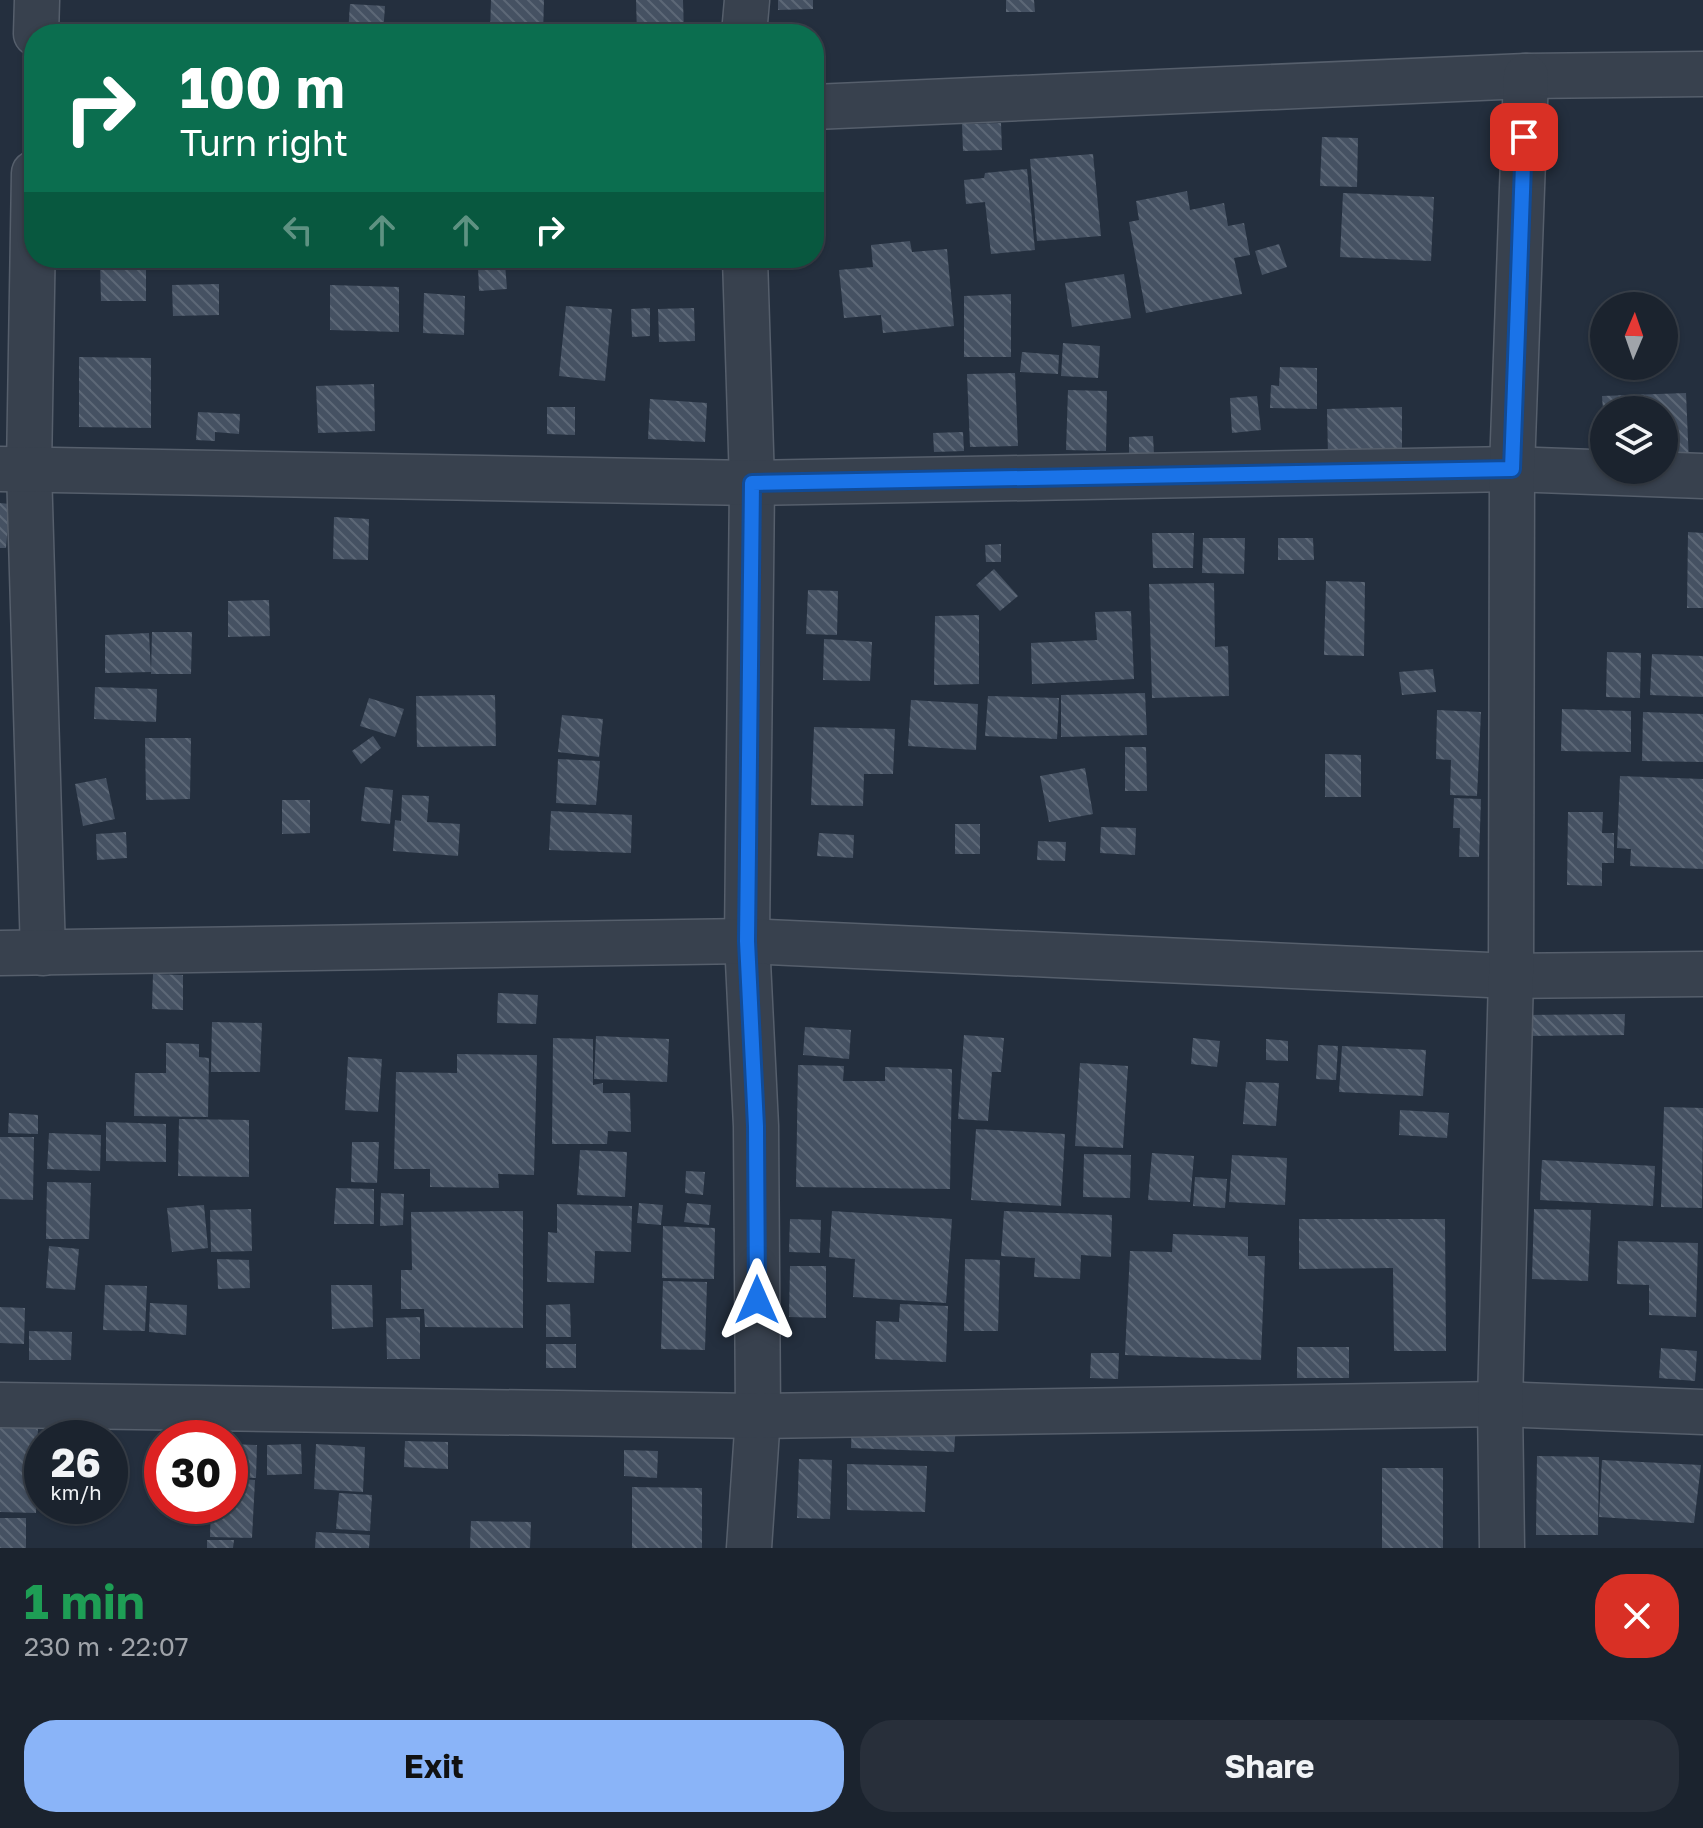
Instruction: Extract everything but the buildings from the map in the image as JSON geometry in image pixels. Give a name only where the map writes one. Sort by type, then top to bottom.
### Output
[{"type":"street","points":[[36,24],[37,0]]},
{"type":"street","points":[[745,24],[747,0]]},
{"type":"street","points":[[824,107],[1526,76],[1703,74]]},
{"type":"street","points":[[1502,1548],[1500,1404],[1511,976],[1512,469],[1526,76]]},
{"type":"street","points":[[28,268],[15,469],[43,953]]},
{"type":"street","points":[[745,268],[752,483],[747,941],[756,1126],[758,1416],[749,1548]]},
{"type":"street","points":[[15,469],[752,483],[1512,469],[1703,476]]},
{"type":"street","points":[[0,953],[747,941],[1511,976],[1703,974]]},
{"type":"street","points":[[0,1405],[758,1416],[1500,1404],[1703,1412]]},
{"type":"route","points":[[757,1300],[756,1126],[747,941],[752,483],[1512,469],[1524,137]]}]
